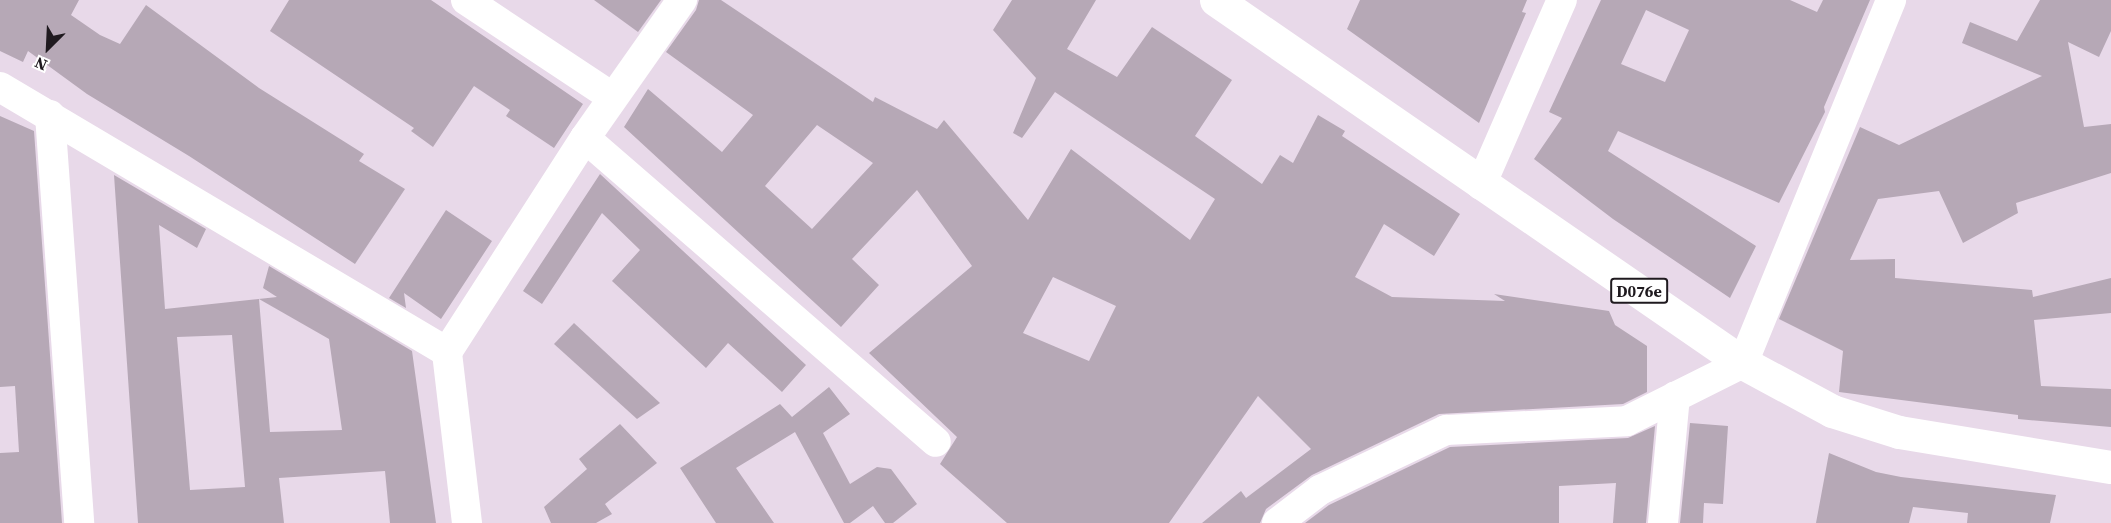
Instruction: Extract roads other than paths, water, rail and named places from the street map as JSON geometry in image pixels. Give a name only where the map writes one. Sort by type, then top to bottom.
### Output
[{"type":"main road","name":"D076e","points":[[1216,0],[1481,185],[1743,363],[1832,411],[1899,432],[2111,467]]},
{"type":"street","points":[[466,0],[612,97]]},
{"type":"street","points":[[467,523],[447,351],[612,97],[682,0]]},
{"type":"street","points":[[1481,185],[1562,0]]},
{"type":"street","points":[[1277,523],[1320,490],[1446,430],[1627,421],[1743,363],[1891,0]]},
{"type":"street","points":[[0,87],[447,351]]},
{"type":"street","points":[[50,115],[80,523]]},
{"type":"street","points":[[585,138],[936,442]]},
{"type":"street","points":[[1663,523],[1675,397]]}]
